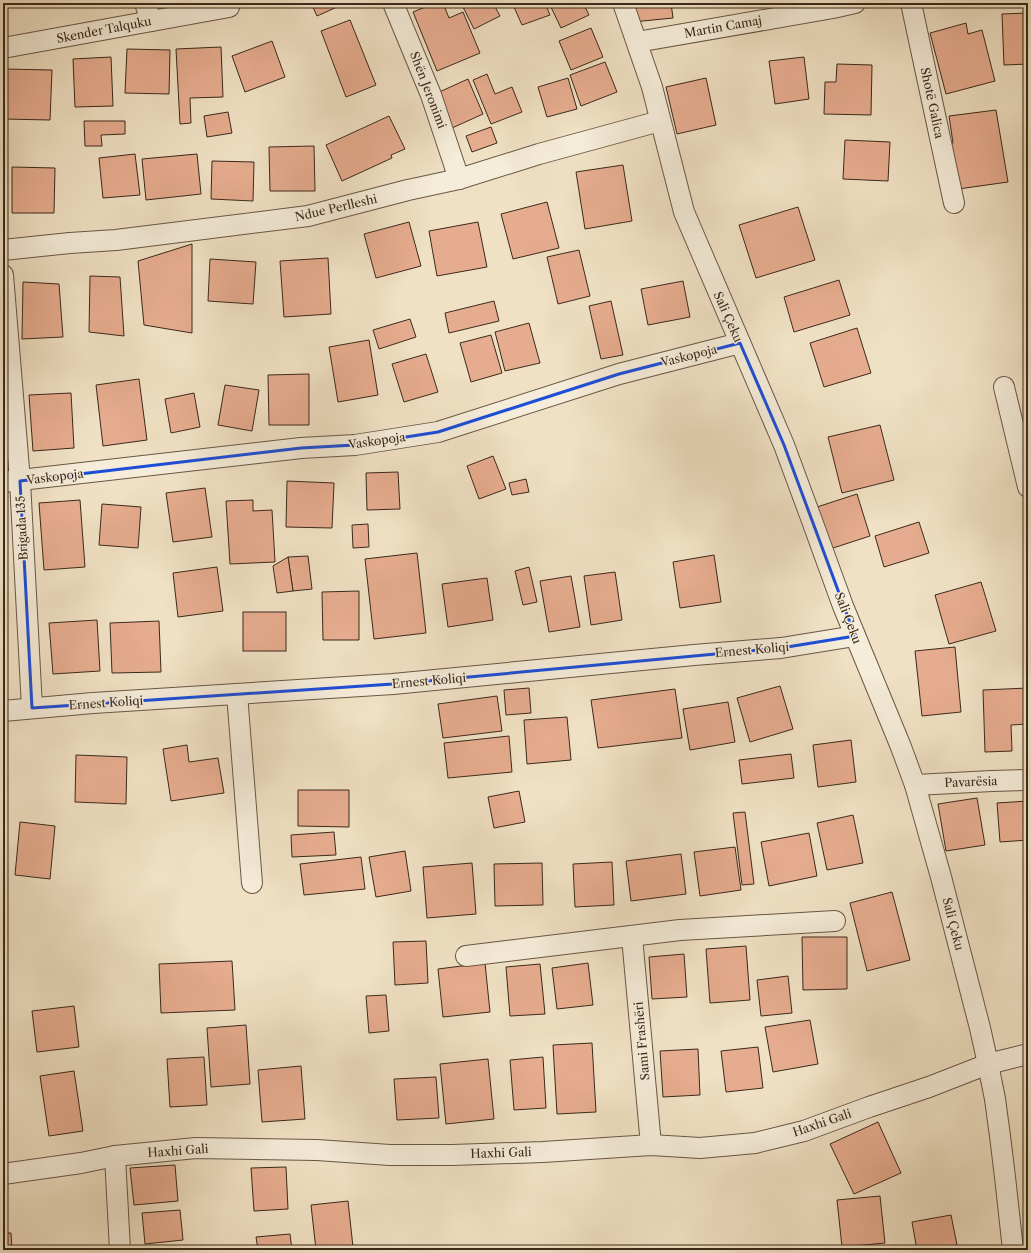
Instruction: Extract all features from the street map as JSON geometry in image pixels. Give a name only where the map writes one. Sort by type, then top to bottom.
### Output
[{"type":"street","name":"Shën Jeronimi","points":[[393,3],[431,95],[459,179]]},
{"type":"street","name":"Sali Çeku","points":[[623,3],[652,87],[684,212],[784,445],[855,636],[901,747],[915,785],[941,877],[988,1064],[1001,1142],[1013,1250]]},
{"type":"street","name":"Martin Camaj","points":[[637,42],[855,3]]},
{"type":"street","name":"Shotë Galica","points":[[911,3],[954,203]]},
{"type":"street","name":"Skender Talquku","points":[[3,48],[148,12],[228,7]]},
{"type":"street","name":"Ndue Perlleshi","points":[[3,250],[116,240],[308,216],[408,190],[459,179],[539,154],[660,121]]},
{"type":"street","name":"Brigada 135","points":[[3,275],[11,482],[32,708]]},
{"type":"street","name":"Vaskopoja","points":[[11,482],[301,448],[356,445],[438,432],[619,374],[740,343]]},
{"type":"street","points":[[1004,387],[1028,488]]},
{"type":"street","name":"Ernest Koliqi","points":[[3,711],[93,703],[392,684],[781,648],[855,636]]},
{"type":"street","points":[[237,694],[252,883]]},
{"type":"street","name":"Pavarësia","points":[[915,785],[1028,780]]},
{"type":"street","points":[[466,956],[680,930],[834,920]]},
{"type":"street","name":"Sami Frashëri","points":[[632,937],[651,1145]]},
{"type":"street","name":"Haxhi Gali","points":[[3,1174],[115,1156],[196,1148],[317,1150],[390,1155],[452,1155],[543,1152],[651,1145],[700,1148],[755,1143],[804,1131],[929,1087],[988,1064],[1028,1054]]},
{"type":"street","points":[[115,1156],[120,1250]]},
{"type":"highlighted area","points":[[740,343],[784,445],[855,636],[781,648],[393,684],[32,708],[20,481],[301,448],[355,445],[438,432],[619,374]]},
{"type":"building","points":[[311,3],[346,3],[317,16]]},
{"type":"building","points":[[435,3],[443,3],[449,18],[463,12],[480,53],[437,71],[413,12]]},
{"type":"building","points":[[461,3],[493,3],[500,16],[474,29]]},
{"type":"building","points":[[524,3],[545,3],[550,15],[522,25],[514,7]]},
{"type":"building","points":[[549,3],[583,3],[589,15],[561,28]]},
{"type":"building","points":[[631,3],[671,3],[673,18],[633,22]]},
{"type":"building","points":[[1028,13],[1028,64],[1004,65],[1002,14]]},
{"type":"building","points":[[350,20],[376,85],[346,97],[321,31]]},
{"type":"building","points":[[966,23],[968,34],[982,30],[995,81],[946,94],[930,33]]},
{"type":"building","points":[[591,28],[603,57],[571,70],[559,41]]},
{"type":"building","points":[[272,41],[285,77],[245,92],[232,56]]},
{"type":"building","points":[[221,47],[223,97],[190,98],[191,123],[180,124],[176,49]]},
{"type":"building","points":[[127,49],[170,50],[169,94],[125,93]]},
{"type":"building","points":[[111,57],[113,106],[75,107],[73,59]]},
{"type":"building","points":[[804,57],[809,99],[775,104],[769,61]]},
{"type":"building","points":[[605,62],[617,92],[581,106],[570,75]]},
{"type":"building","points":[[837,64],[872,65],[871,115],[824,114],[825,82],[836,82]]},
{"type":"building","points":[[4,69],[52,70],[50,120],[3,119]]},
{"type":"building","points":[[487,74],[495,94],[512,87],[522,112],[491,124],[473,80]]},
{"type":"building","points":[[568,78],[577,109],[547,117],[538,87]]},
{"type":"building","points":[[706,78],[716,125],[677,134],[666,87]]},
{"type":"building","points":[[468,79],[483,114],[452,128],[437,93]]},
{"type":"building","points":[[996,110],[1008,182],[951,190],[934,146],[953,143],[949,116]]},
{"type":"building","points":[[228,112],[232,133],[207,137],[204,116]]},
{"type":"building","points":[[389,116],[405,149],[391,155],[392,158],[342,181],[326,145]]},
{"type":"building","points":[[84,121],[125,121],[125,134],[101,135],[102,146],[85,146]]},
{"type":"building","points":[[491,127],[497,143],[472,152],[466,136]]},
{"type":"building","points":[[845,140],[890,142],[888,181],[843,179]]},
{"type":"building","points":[[314,146],[315,191],[270,191],[269,147]]},
{"type":"building","points":[[135,154],[140,195],[103,198],[99,158]]},
{"type":"building","points":[[197,154],[201,194],[146,200],[142,159]]},
{"type":"building","points":[[212,161],[254,162],[253,201],[211,199]]},
{"type":"building","points":[[623,165],[632,221],[585,229],[576,172]]},
{"type":"building","points":[[12,167],[55,168],[54,213],[12,213]]},
{"type":"building","points":[[547,202],[559,248],[513,259],[501,214]]},
{"type":"building","points":[[798,207],[815,260],[756,278],[739,225]]},
{"type":"building","points":[[409,222],[421,266],[376,278],[364,234]]},
{"type":"building","points":[[478,222],[487,267],[437,276],[429,231]]},
{"type":"building","points":[[192,244],[192,333],[144,325],[138,261]]},
{"type":"building","points":[[579,250],[590,296],[558,304],[547,257]]},
{"type":"building","points":[[328,258],[331,314],[284,317],[280,261]]},
{"type":"building","points":[[210,259],[256,262],[253,304],[208,301]]},
{"type":"building","points":[[90,276],[120,277],[124,336],[89,332]]},
{"type":"building","points":[[839,280],[850,315],[794,332],[784,297]]},
{"type":"building","points":[[683,281],[690,317],[648,325],[641,289]]},
{"type":"building","points":[[23,282],[59,284],[63,337],[22,339]]},
{"type":"building","points":[[494,301],[499,321],[449,333],[445,313]]},
{"type":"building","points":[[611,301],[623,355],[601,359],[589,306]]},
{"type":"building","points":[[410,319],[416,337],[379,349],[373,330]]},
{"type":"building","points":[[529,323],[540,363],[505,371],[495,332]]},
{"type":"building","points":[[857,328],[871,373],[824,387],[810,343]]},
{"type":"building","points":[[491,335],[502,373],[471,382],[460,343]]},
{"type":"building","points":[[369,340],[378,395],[338,402],[329,347]]},
{"type":"building","points":[[426,354],[438,392],[404,402],[392,364]]},
{"type":"building","points":[[309,374],[309,425],[269,425],[268,375]]},
{"type":"building","points":[[139,379],[147,440],[103,446],[96,385]]},
{"type":"building","points":[[225,385],[259,390],[252,431],[218,425]]},
{"type":"building","points":[[71,393],[74,448],[33,451],[29,395]]},
{"type":"building","points":[[194,393],[200,427],[171,433],[165,399]]},
{"type":"building","points":[[880,425],[894,480],[842,493],[828,437]]},
{"type":"building","points":[[493,456],[506,489],[479,499],[467,466]]},
{"type":"building","points":[[398,472],[400,509],[367,510],[366,473]]},
{"type":"building","points":[[526,479],[529,492],[512,495],[509,483]]},
{"type":"building","points":[[287,481],[334,483],[332,528],[286,527]]},
{"type":"building","points":[[205,488],[212,537],[173,542],[166,493]]},
{"type":"building","points":[[857,494],[870,536],[830,549],[817,507]]},
{"type":"building","points":[[80,500],[85,567],[44,570],[39,503]]},
{"type":"building","points":[[253,500],[253,511],[272,510],[275,562],[230,564],[226,501]]},
{"type":"building","points":[[102,504],[141,507],[138,548],[99,545]]},
{"type":"building","points":[[919,522],[929,553],[884,567],[875,536]]},
{"type":"building","points":[[368,524],[369,547],[353,548],[352,525]]},
{"type":"building","points":[[417,553],[426,633],[374,639],[365,559]]},
{"type":"building","points":[[714,555],[721,602],[680,608],[673,562]]},
{"type":"building","points":[[308,556],[312,589],[293,591],[288,557]]},
{"type":"building","points":[[288,557],[293,591],[277,593],[273,566]]},
{"type":"building","points":[[217,567],[223,611],[178,617],[173,573]]},
{"type":"building","points":[[529,567],[537,602],[523,605],[515,571]]},
{"type":"building","points":[[615,572],[622,620],[591,625],[584,576]]},
{"type":"building","points":[[571,576],[580,627],[549,632],[540,581]]},
{"type":"building","points":[[487,578],[493,620],[448,627],[442,584]]},
{"type":"building","points":[[981,582],[996,631],[949,644],[935,595]]},
{"type":"building","points":[[359,591],[359,640],[323,640],[322,592]]},
{"type":"building","points":[[243,612],[286,612],[286,651],[243,651]]},
{"type":"building","points":[[97,620],[100,671],[53,674],[49,623]]},
{"type":"building","points":[[159,621],[161,672],[112,673],[110,623]]},
{"type":"building","points":[[955,647],[961,712],[922,716],[915,651]]},
{"type":"building","points":[[780,686],[793,729],[750,742],[737,698]]},
{"type":"building","points":[[529,688],[531,713],[506,715],[504,690]]},
{"type":"building","points":[[1028,688],[1028,724],[1011,725],[1012,751],[985,752],[983,690]]},
{"type":"building","points":[[675,689],[682,738],[598,748],[591,700]]},
{"type":"building","points":[[497,696],[502,731],[443,738],[438,704]]},
{"type":"building","points":[[728,702],[735,742],[690,750],[683,709]]},
{"type":"building","points":[[567,717],[571,760],[527,764],[524,720]]},
{"type":"building","points":[[509,736],[512,772],[448,778],[444,743]]},
{"type":"building","points":[[851,740],[856,782],[818,787],[813,745]]},
{"type":"building","points":[[187,745],[189,762],[218,758],[224,793],[171,801],[163,749]]},
{"type":"building","points":[[791,754],[794,778],[742,784],[739,760]]},
{"type":"building","points":[[76,755],[127,757],[126,804],[75,802]]},
{"type":"building","points":[[298,790],[349,790],[349,827],[298,826]]},
{"type":"building","points":[[519,791],[525,822],[494,828],[488,797]]},
{"type":"building","points":[[977,798],[985,845],[946,851],[938,804]]},
{"type":"building","points":[[1028,801],[1028,840],[1000,842],[997,803]]},
{"type":"building","points":[[745,812],[754,884],[742,885],[733,813]]},
{"type":"building","points":[[853,815],[863,863],[827,870],[817,823]]},
{"type":"building","points":[[20,822],[55,826],[50,879],[15,875]]},
{"type":"building","points":[[334,832],[336,855],[292,857],[291,835]]},
{"type":"building","points":[[809,833],[817,876],[769,886],[761,842]]},
{"type":"building","points":[[735,847],[741,890],[700,896],[694,852]]},
{"type":"building","points":[[405,851],[411,891],[376,897],[369,857]]},
{"type":"building","points":[[681,854],[686,894],[631,901],[626,861]]},
{"type":"building","points":[[361,857],[365,889],[304,895],[300,864]]},
{"type":"building","points":[[612,862],[614,905],[575,907],[573,864]]},
{"type":"building","points":[[472,863],[476,914],[427,918],[423,867]]},
{"type":"building","points":[[542,863],[543,905],[495,906],[494,864]]},
{"type":"building","points":[[892,892],[910,960],[867,971],[850,903]]},
{"type":"building","points":[[802,937],[847,937],[847,989],[803,990]]},
{"type":"building","points":[[426,941],[428,983],[395,985],[393,942]]},
{"type":"building","points":[[746,946],[750,1000],[710,1003],[706,949]]},
{"type":"building","points":[[684,954],[687,997],[652,999],[649,957]]},
{"type":"building","points":[[232,961],[235,1010],[161,1013],[159,964]]},
{"type":"building","points":[[485,963],[490,1012],[443,1017],[438,969]]},
{"type":"building","points":[[588,963],[593,1005],[557,1009],[552,968]]},
{"type":"building","points":[[540,964],[545,1014],[510,1016],[506,967]]},
{"type":"building","points":[[788,976],[792,1013],[761,1016],[757,980]]},
{"type":"building","points":[[386,995],[389,1031],[369,1033],[366,996]]},
{"type":"building","points":[[74,1006],[79,1047],[37,1052],[32,1011]]},
{"type":"building","points":[[810,1020],[818,1064],[773,1072],[765,1027]]},
{"type":"building","points":[[3,1021],[5,1021],[6,1074],[3,1074]]},
{"type":"building","points":[[246,1025],[250,1084],[211,1087],[207,1028]]},
{"type":"building","points":[[592,1043],[596,1112],[557,1114],[553,1045]]},
{"type":"building","points":[[758,1047],[763,1088],[726,1092],[721,1051]]},
{"type":"building","points":[[698,1049],[700,1095],[663,1097],[660,1051]]},
{"type":"building","points":[[204,1057],[207,1105],[170,1107],[167,1059]]},
{"type":"building","points":[[543,1057],[546,1108],[514,1110],[510,1060]]},
{"type":"building","points":[[488,1059],[494,1119],[446,1124],[440,1064]]},
{"type":"building","points":[[301,1066],[305,1119],[262,1122],[258,1070]]},
{"type":"building","points":[[74,1071],[83,1131],[49,1136],[40,1076]]},
{"type":"building","points":[[436,1077],[439,1118],[397,1120],[394,1079]]},
{"type":"building","points":[[1024,1083],[1028,1083],[1028,1121],[1026,1121]]},
{"type":"building","points":[[878,1122],[901,1173],[854,1194],[830,1144]]},
{"type":"building","points":[[175,1165],[178,1201],[134,1205],[130,1168]]},
{"type":"building","points":[[286,1167],[288,1209],[254,1211],[251,1168]]},
{"type":"building","points":[[880,1196],[885,1243],[842,1247],[837,1200]]},
{"type":"building","points":[[348,1201],[353,1247],[316,1250],[311,1205]]},
{"type":"building","points":[[180,1210],[183,1240],[145,1244],[142,1213]]},
{"type":"building","points":[[951,1215],[958,1250],[917,1250],[912,1222]]},
{"type":"building","points":[[3,1233],[11,1233],[12,1250],[3,1250]]},
{"type":"building","points":[[290,1234],[292,1250],[258,1250],[256,1237]]}]
